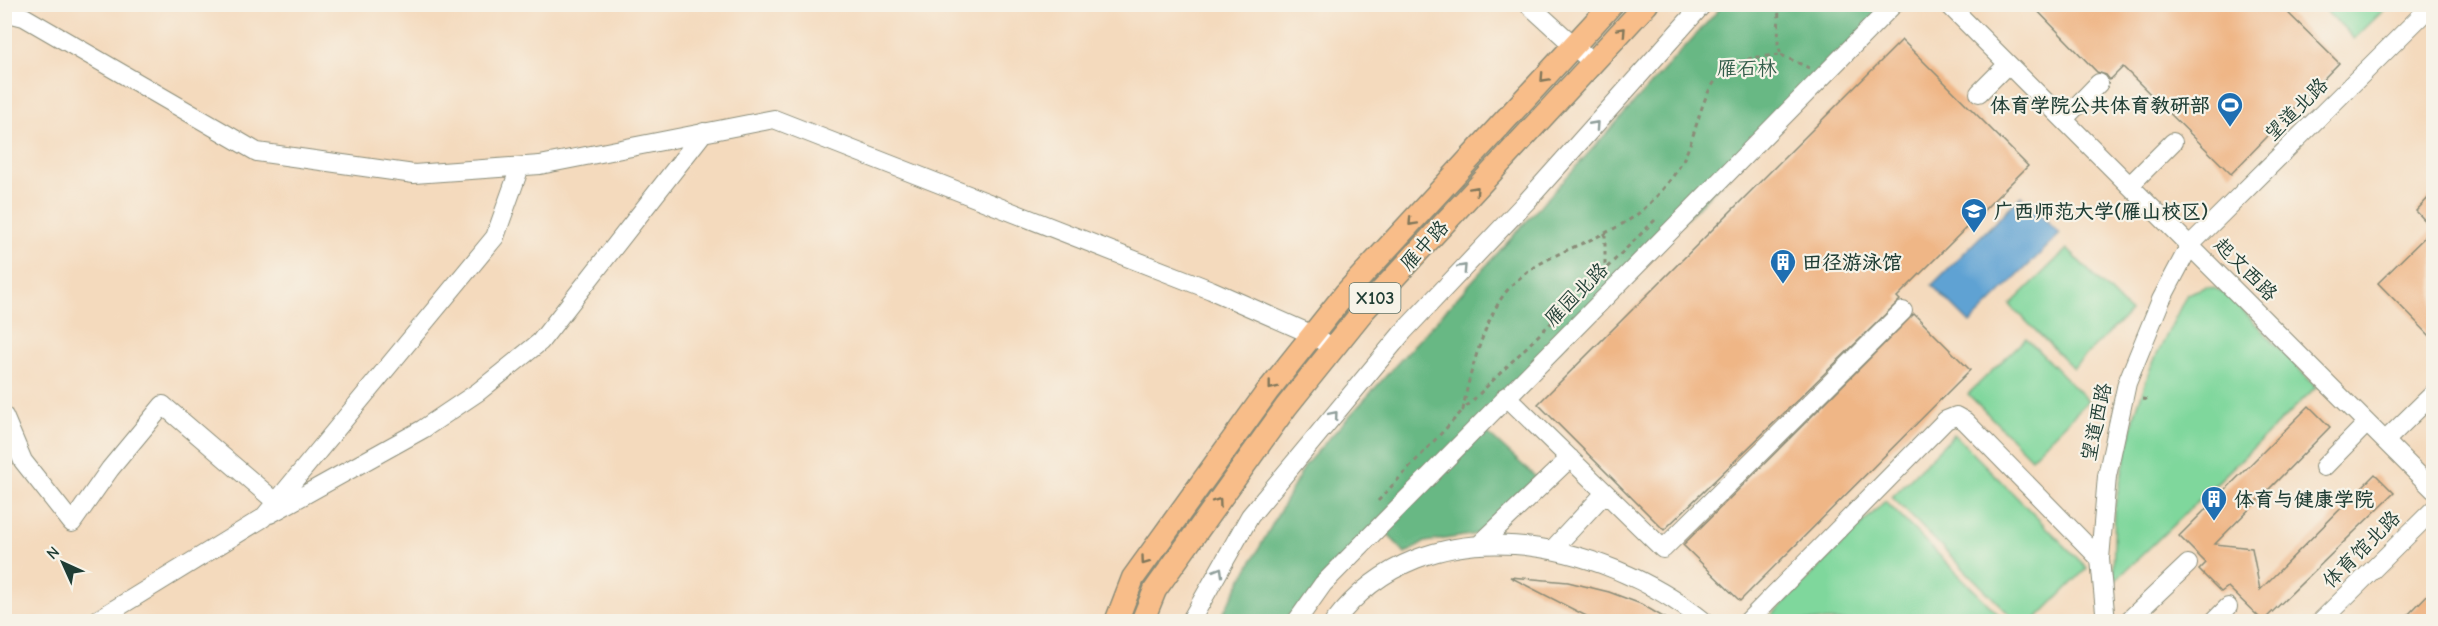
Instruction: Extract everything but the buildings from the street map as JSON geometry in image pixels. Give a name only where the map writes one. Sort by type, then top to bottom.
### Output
[{"type":"main road","name":"雁中路","points":[[1116,621],[1133,578],[1267,392],[1346,294],[1612,4]]},
{"type":"main road","name":"雁中路","points":[[1142,621],[1155,590],[1286,407],[1364,310],[1647,4]]},
{"type":"street","points":[[1528,4],[1593,63]]},
{"type":"street","points":[[1190,621],[1250,516],[1357,387],[1403,332],[1527,201],[1703,4]]},
{"type":"street","name":"雁园北路","points":[[1296,621],[1323,584],[1894,4]]},
{"type":"street","name":"起文西路","points":[[1948,4],[2433,490]]},
{"type":"street","name":"望道北路","points":[[2190,245],[2433,4]]},
{"type":"street","points":[[4,12],[24,17],[257,152],[414,174],[540,165],[774,119],[1210,290],[1313,335],[1333,348]]},
{"type":"street","points":[[1979,93],[2008,64]]},
{"type":"street","points":[[2064,119],[2099,83]]},
{"type":"street","points":[[94,621],[263,518],[423,429],[478,392],[540,342],[704,132]]},
{"type":"street","points":[[2130,185],[2173,142]]},
{"type":"street","points":[[263,518],[495,237],[520,167]]},
{"type":"street","name":"望道西路","points":[[2106,621],[2100,560],[2107,476],[2122,397],[2146,330],[2190,245]]},
{"type":"street","points":[[1506,396],[1663,549],[1903,310]]},
{"type":"street","points":[[2385,441],[2433,393]]},
{"type":"street","points":[[4,416],[23,461],[72,523],[111,469],[163,405],[276,501]]},
{"type":"street","points":[[1747,621],[1946,420],[1956,416],[1965,421],[2100,560]]},
{"type":"street","points":[[2324,467],[2367,423]]},
{"type":"street","points":[[1479,545],[1570,458]]},
{"type":"street","points":[[1552,550],[1605,493]]},
{"type":"street","name":"体育馆北路","points":[[2320,621],[2433,509]]},
{"type":"street","points":[[1334,621],[1346,606],[1388,572],[1409,561],[1434,553],[1479,545],[1537,547],[1590,558],[1637,578],[1682,603],[1705,621]]},
{"type":"street","points":[[2127,621],[2188,564]]},
{"type":"street","points":[[1323,584],[1346,606]]},
{"type":"street","points":[[2213,621],[2228,607]]},
{"type":"path","points":[[1779,4],[1778,44],[1781,55]]},
{"type":"path","points":[[1660,214],[1463,410],[1466,387],[1499,302],[1522,276],[1542,262],[1605,233],[1645,208],[1666,185],[1683,160],[1707,92],[1720,74],[1749,59],[1781,55],[1810,68],[1801,76]]},
{"type":"path","points":[[1605,233],[1605,269]]},
{"type":"green space","name":"雁石林","points":[[1723,5],[1894,5],[1296,621],[1218,622],[1306,464]]},
{"type":"green space","points":[[2320,5],[2389,5],[2354,39]]},
{"type":"green space","points":[[2067,249],[2130,312],[2073,368],[2010,305]]},
{"type":"green space","points":[[2205,287],[2214,288],[2229,296],[2316,387],[2113,583],[2115,505],[2135,414],[2150,369],[2187,294]]},
{"type":"green space","points":[[2026,338],[2088,401],[2031,458],[1968,394]]},
{"type":"green space","points":[[1484,430],[1538,479],[1483,533],[1425,542],[1405,554],[1385,530]]},
{"type":"green space","points":[[1954,434],[2087,568],[2034,621],[2016,621],[1892,497]]},
{"type":"green space","points":[[1885,501],[2005,621],[1766,621]]},
{"type":"water","points":[[2021,196],[2060,234],[1970,323],[1932,285]]},
{"type":"place","name":"体育学院公共体育教研部","points":[[2230,128]]},
{"type":"place","name":"广西师范大学(雁山校区)","points":[[1974,234]]},
{"type":"place","name":"田径游泳馆","points":[[1783,285]]},
{"type":"place","name":"体育与健康学院","points":[[2214,522]]}]
